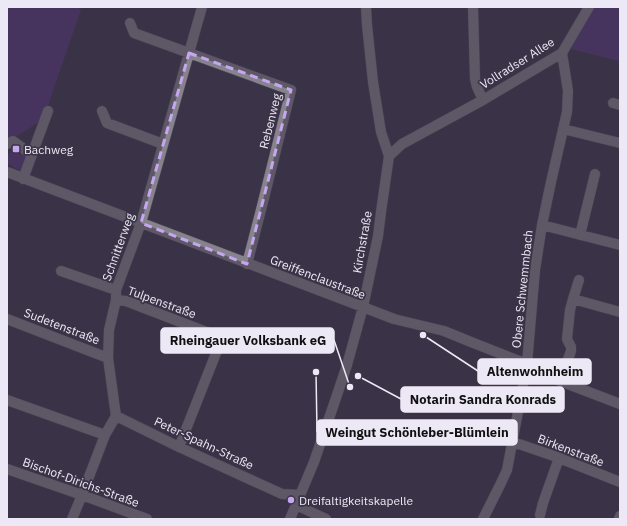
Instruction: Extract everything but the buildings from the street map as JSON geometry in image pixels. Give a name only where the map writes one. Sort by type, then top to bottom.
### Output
[{"type":"street","name":"Schnitterweg","points":[[116,416],[108,358],[109,330],[116,295],[141,224],[202,7]]},
{"type":"street","name":"Kirchstraße","points":[[295,508],[314,462],[336,398],[363,308],[378,236],[389,156],[381,132],[368,39],[366,7]]},
{"type":"street","name":"Vollradser Allee","points":[[473,7],[475,79],[483,100]]},
{"type":"street","name":"Vollradser Allee","points":[[389,156],[402,144],[483,100],[562,53],[588,7]]},
{"type":"street","points":[[130,23],[134,33],[189,53]]},
{"type":"street","name":"Rebenweg","points":[[189,53],[291,90],[247,264]]},
{"type":"street","name":"Obere Schwemmbach","points":[[483,519],[507,470],[527,364],[535,270],[542,225],[563,128],[568,112],[568,91],[562,53]]},
{"type":"street","points":[[23,179],[48,111]]},
{"type":"street","points":[[102,111],[107,122],[163,144]]},
{"type":"street","points":[[563,128],[620,143]]},
{"type":"street","points":[[7,144],[13,140],[32,155]]},
{"type":"street","name":"Greiffenclaustraße","points":[[7,172],[363,308],[394,319],[444,331],[527,364],[560,382],[620,404]]},
{"type":"street","points":[[580,234],[595,174]]},
{"type":"street","points":[[542,225],[620,245]]},
{"type":"street","name":"Tulpenstraße","points":[[61,271],[116,295],[126,301],[222,338],[179,447]]},
{"type":"street","points":[[560,382],[572,351],[567,339],[570,310],[579,280]]},
{"type":"street","points":[[573,299],[620,312]]},
{"type":"street","name":"Sudetenstraße","points":[[7,319],[108,358]]},
{"type":"street","points":[[7,400],[105,435]]},
{"type":"street","points":[[72,519],[105,435],[116,416]]},
{"type":"street","name":"Peter-Spahn-Straße","points":[[116,416],[179,447],[282,494],[295,508]]},
{"type":"street","name":"Birkenstraße","points":[[513,442],[620,482]]},
{"type":"street","points":[[540,515],[559,458]]},
{"type":"street","name":"Bischof-Dirichs-Straße","points":[[7,469],[147,519]]},
{"type":"street","points":[[282,494],[295,508],[326,519]]},
{"type":"highlighted area","points":[[189,53],[291,90],[247,264],[141,223]]},
{"type":"shaded area","points":[[7,7],[75,7],[81,9],[45,114],[38,122],[28,129],[7,140]]},
{"type":"shaded area","points":[[594,7],[620,7],[620,61],[571,49]]},
{"type":"shaded area","points":[[12,149],[20,155],[22,152],[24,154],[25,161],[21,171],[7,163],[7,155]]},
{"type":"place","name":"Bachweg","points":[[16,149]]},
{"type":"place","name":"Altenwohnheim","points":[[423,335]]},
{"type":"place","name":"Weingut Schönleber-Blümlein","points":[[316,372]]},
{"type":"place","name":"Notarin Sandra Konrads","points":[[358,376]]},
{"type":"place","name":"Rheingauer Volksbank eG","points":[[350,387]]},
{"type":"place","name":"Dreifaltigkeitskapelle","points":[[291,500]]}]
